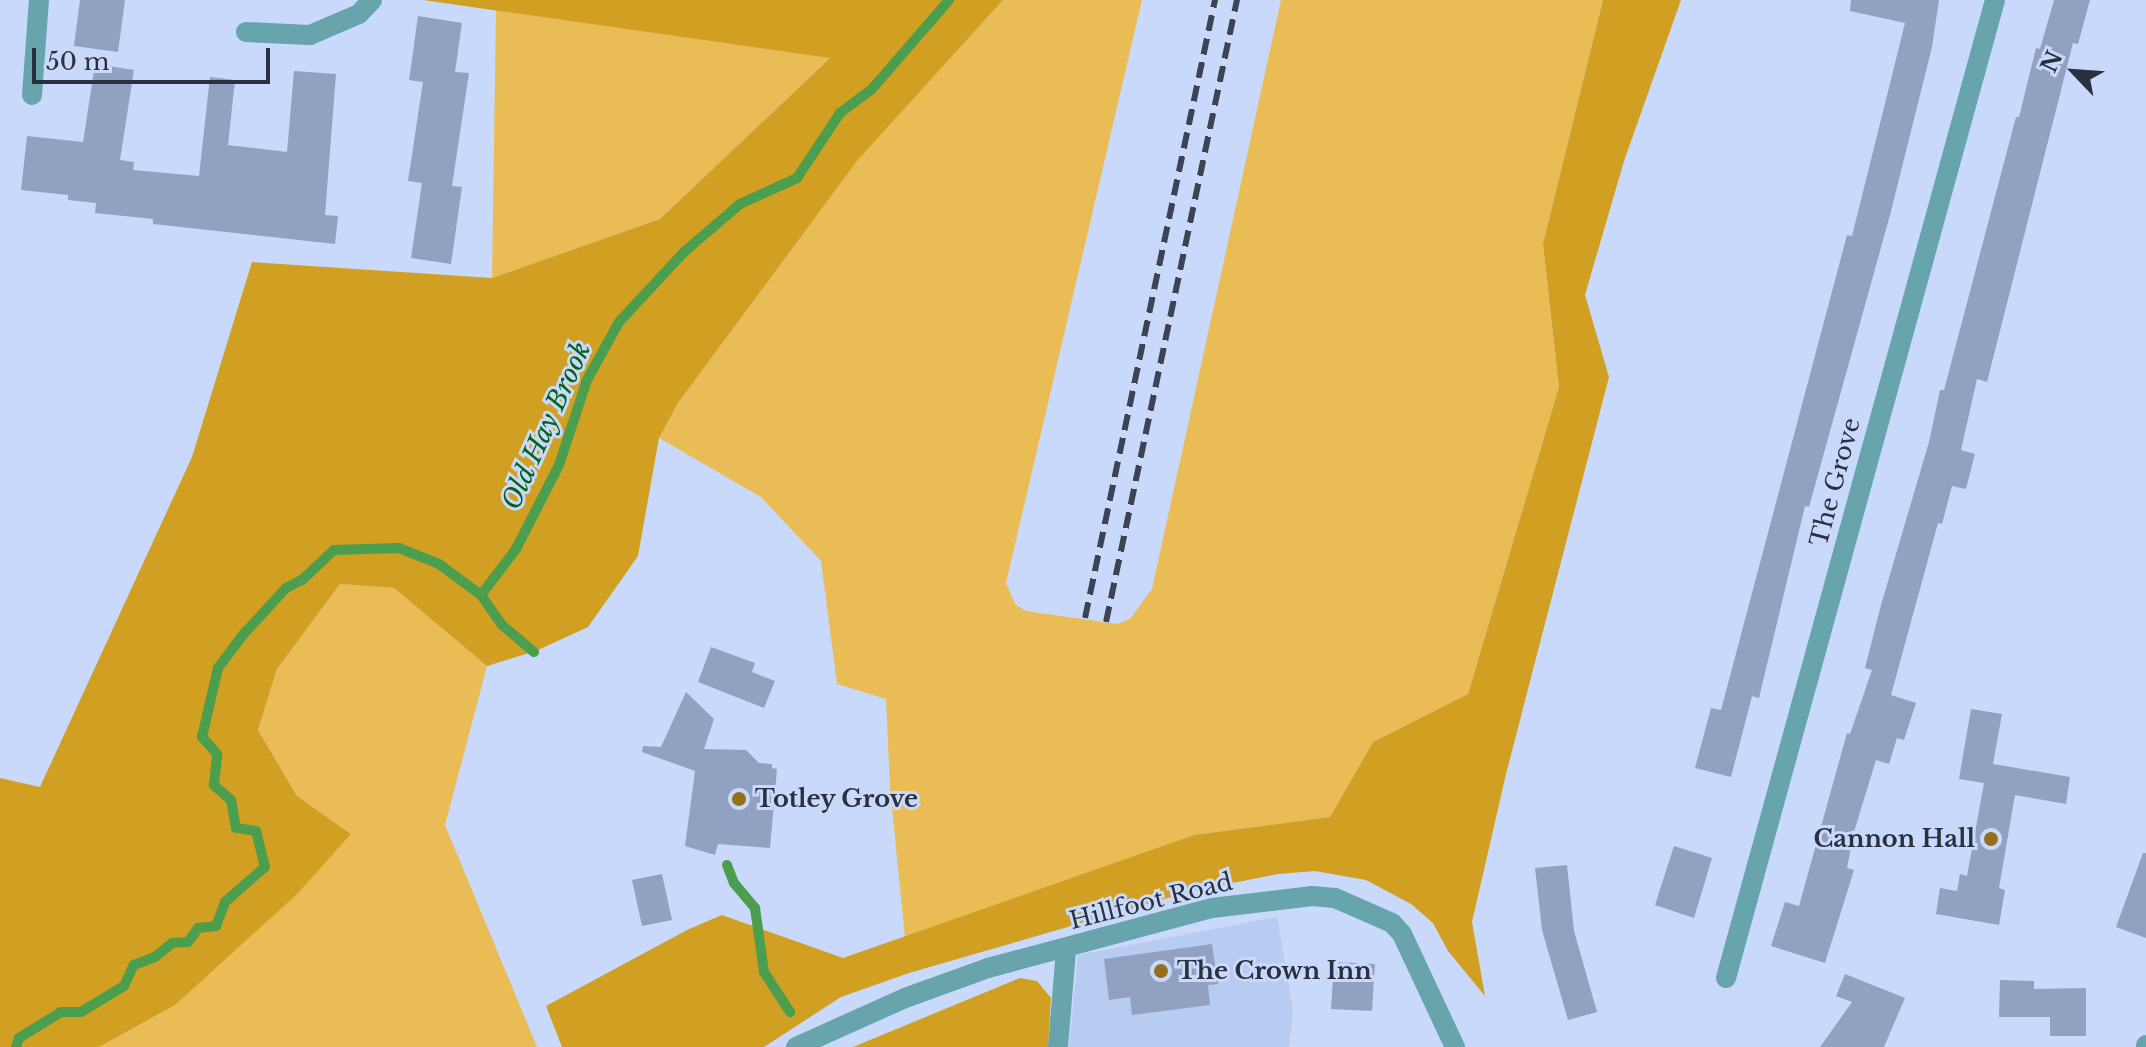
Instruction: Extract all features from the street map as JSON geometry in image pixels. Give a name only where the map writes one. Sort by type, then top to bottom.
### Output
[{"type":"street","points":[[32,95],[39,0]]},
{"type":"street","points":[[246,32],[310,35],[359,14],[372,0]]},
{"type":"street","name":"The Grove","points":[[1726,978],[1995,0]]},
{"type":"street","name":"Hillfoot Road","points":[[796,1047],[960,978],[1212,908],[1312,896],[1335,898],[1375,914],[1402,934],[1455,1047]]},
{"type":"street","points":[[1058,1047],[1066,949]]},
{"type":"shaded area","points":[[423,0],[1003,0],[857,161],[678,403],[659,438],[638,556],[588,627],[536,651],[487,666],[394,588],[340,584],[277,669],[258,730],[297,796],[351,834],[296,895],[175,1005],[99,1047],[0,1047],[0,778],[40,787],[192,457],[252,262],[492,278],[660,219],[830,58]]},
{"type":"shaded area","points":[[1003,0],[1142,0],[1006,583],[1015,604],[1026,611],[1117,624],[1130,619],[1152,589],[1281,0],[1603,0],[1543,244],[1559,387],[1468,694],[1373,742],[1330,817],[1194,835],[905,938],[890,788],[886,699],[837,684],[821,561],[761,497],[659,438],[678,403],[857,161]]},
{"type":"shaded area","points":[[1603,0],[1681,0],[1624,161],[1585,295],[1609,377],[1506,774],[1472,922],[1485,996],[1448,951],[1433,923],[1411,904],[1366,880],[1315,871],[1278,874],[1192,891],[909,973],[841,997],[764,1047],[562,1047],[546,1006],[687,930],[722,915],[843,958],[1194,835],[1330,817],[1373,742],[1468,694],[1559,387],[1543,244]]},
{"type":"shaded area","points":[[496,9],[831,57],[660,219],[492,278]]},
{"type":"shaded area","points":[[340,584],[394,588],[487,666],[445,825],[537,1047],[99,1047],[175,1005],[350,833],[297,796],[258,730],[277,669]]},
{"type":"shaded area","points":[[1277,917],[1293,1011],[1289,1047],[1069,1047],[1078,955]]},
{"type":"shaded area","points":[[1020,978],[1037,981],[1051,998],[1048,1047],[853,1047]]},
{"type":"building","points":[[80,0],[125,0],[118,52],[74,46]]},
{"type":"building","points":[[1851,0],[1939,0],[1932,47],[1890,215],[1809,507],[1805,506],[1759,698],[1752,696],[1731,777],[1695,768],[1711,708],[1721,710],[1847,235],[1852,236],[1905,23],[1850,11]]},
{"type":"building","points":[[2054,0],[2090,0],[2078,44],[2073,43],[1987,382],[1977,379],[1961,450],[1975,454],[1966,489],[1952,486],[1942,524],[1938,523],[1891,695],[1916,703],[1904,740],[1897,738],[1889,764],[1876,760],[1854,832],[1847,868],[1854,870],[1825,963],[1771,946],[1785,902],[1799,906],[1847,733],[1850,734],[1872,670],[1865,668],[1881,605],[1929,442],[1940,390],[1944,390],[2016,117],[2019,117],[2036,48],[2040,49]]},
{"type":"building","points":[[418,16],[462,23],[455,72],[469,73],[452,186],[462,187],[451,264],[411,258],[422,183],[408,181],[423,82],[409,80]]},
{"type":"building","points":[[95,64],[134,70],[120,160],[134,162],[133,170],[199,176],[210,77],[235,80],[228,145],[287,152],[294,71],[336,74],[325,215],[338,216],[335,244],[153,224],[153,219],[95,213],[96,203],[68,200],[68,195],[21,190],[27,136],[83,142]]},
{"type":"building","points":[[711,647],[755,663],[752,672],[775,681],[764,708],[698,682]]},
{"type":"building","name":"Totley Grove","points":[[686,692],[714,719],[704,749],[746,750],[759,763],[772,764],[772,768],[777,769],[770,848],[718,844],[715,855],[685,846],[695,771],[642,752],[643,746],[661,747]]},
{"type":"building","name":"Cannon Hall","points":[[1971,709],[2002,714],[1993,764],[2070,777],[2066,804],[2015,795],[1999,888],[2005,890],[1999,925],[1936,914],[1940,888],[1957,891],[1960,874],[1967,876],[1984,783],[1959,779]]},
{"type":"building","points":[[1674,846],[1712,858],[1694,918],[1655,905]]},
{"type":"building","points":[[2143,853],[2146,853],[2146,938],[2116,927]]},
{"type":"building","points":[[1567,865],[1574,931],[1597,1012],[1568,1020],[1542,930],[1535,868]]},
{"type":"building","points":[[662,874],[672,920],[642,926],[632,880]]},
{"type":"building","name":"The Crown Inn","points":[[1212,944],[1218,984],[1208,985],[1210,1005],[1132,1015],[1130,997],[1109,1000],[1104,959]]},
{"type":"building","points":[[1334,962],[1375,964],[1372,1011],[1331,1009]]},
{"type":"building","points":[[1845,974],[1905,998],[1884,1047],[1820,1047],[1852,1002],[1836,996]]},
{"type":"building","points":[[2000,980],[2034,981],[2034,989],[2086,988],[2086,1036],[2050,1036],[2050,1017],[1999,1017]]},
{"type":"waterway","name":"Old Hay Brook","points":[[16,1047],[19,1038],[61,1012],[81,1012],[124,986],[134,965],[155,957],[172,943],[188,942],[198,928],[216,926],[225,902],[265,867],[256,831],[236,828],[231,800],[214,785],[217,754],[202,737],[218,668],[241,637],[286,588],[302,580],[334,550],[399,548],[439,564],[481,595],[516,549],[559,465],[587,380],[619,322],[684,252],[740,204],[797,178],[840,113],[872,89],[949,0]]},
{"type":"waterway","points":[[481,595],[502,625],[534,652]]},
{"type":"waterway","points":[[727,865],[734,883],[755,908],[764,972],[790,1012]]},
{"type":"railway","points":[[1085,618],[1215,0]]},
{"type":"railway","points":[[1106,622],[1237,0]]},
{"type":"place","name":"Totley Grove","points":[[739,799]]},
{"type":"place","name":"Cannon Hall","points":[[1991,839]]},
{"type":"place","name":"The Crown Inn","points":[[1161,971]]}]
